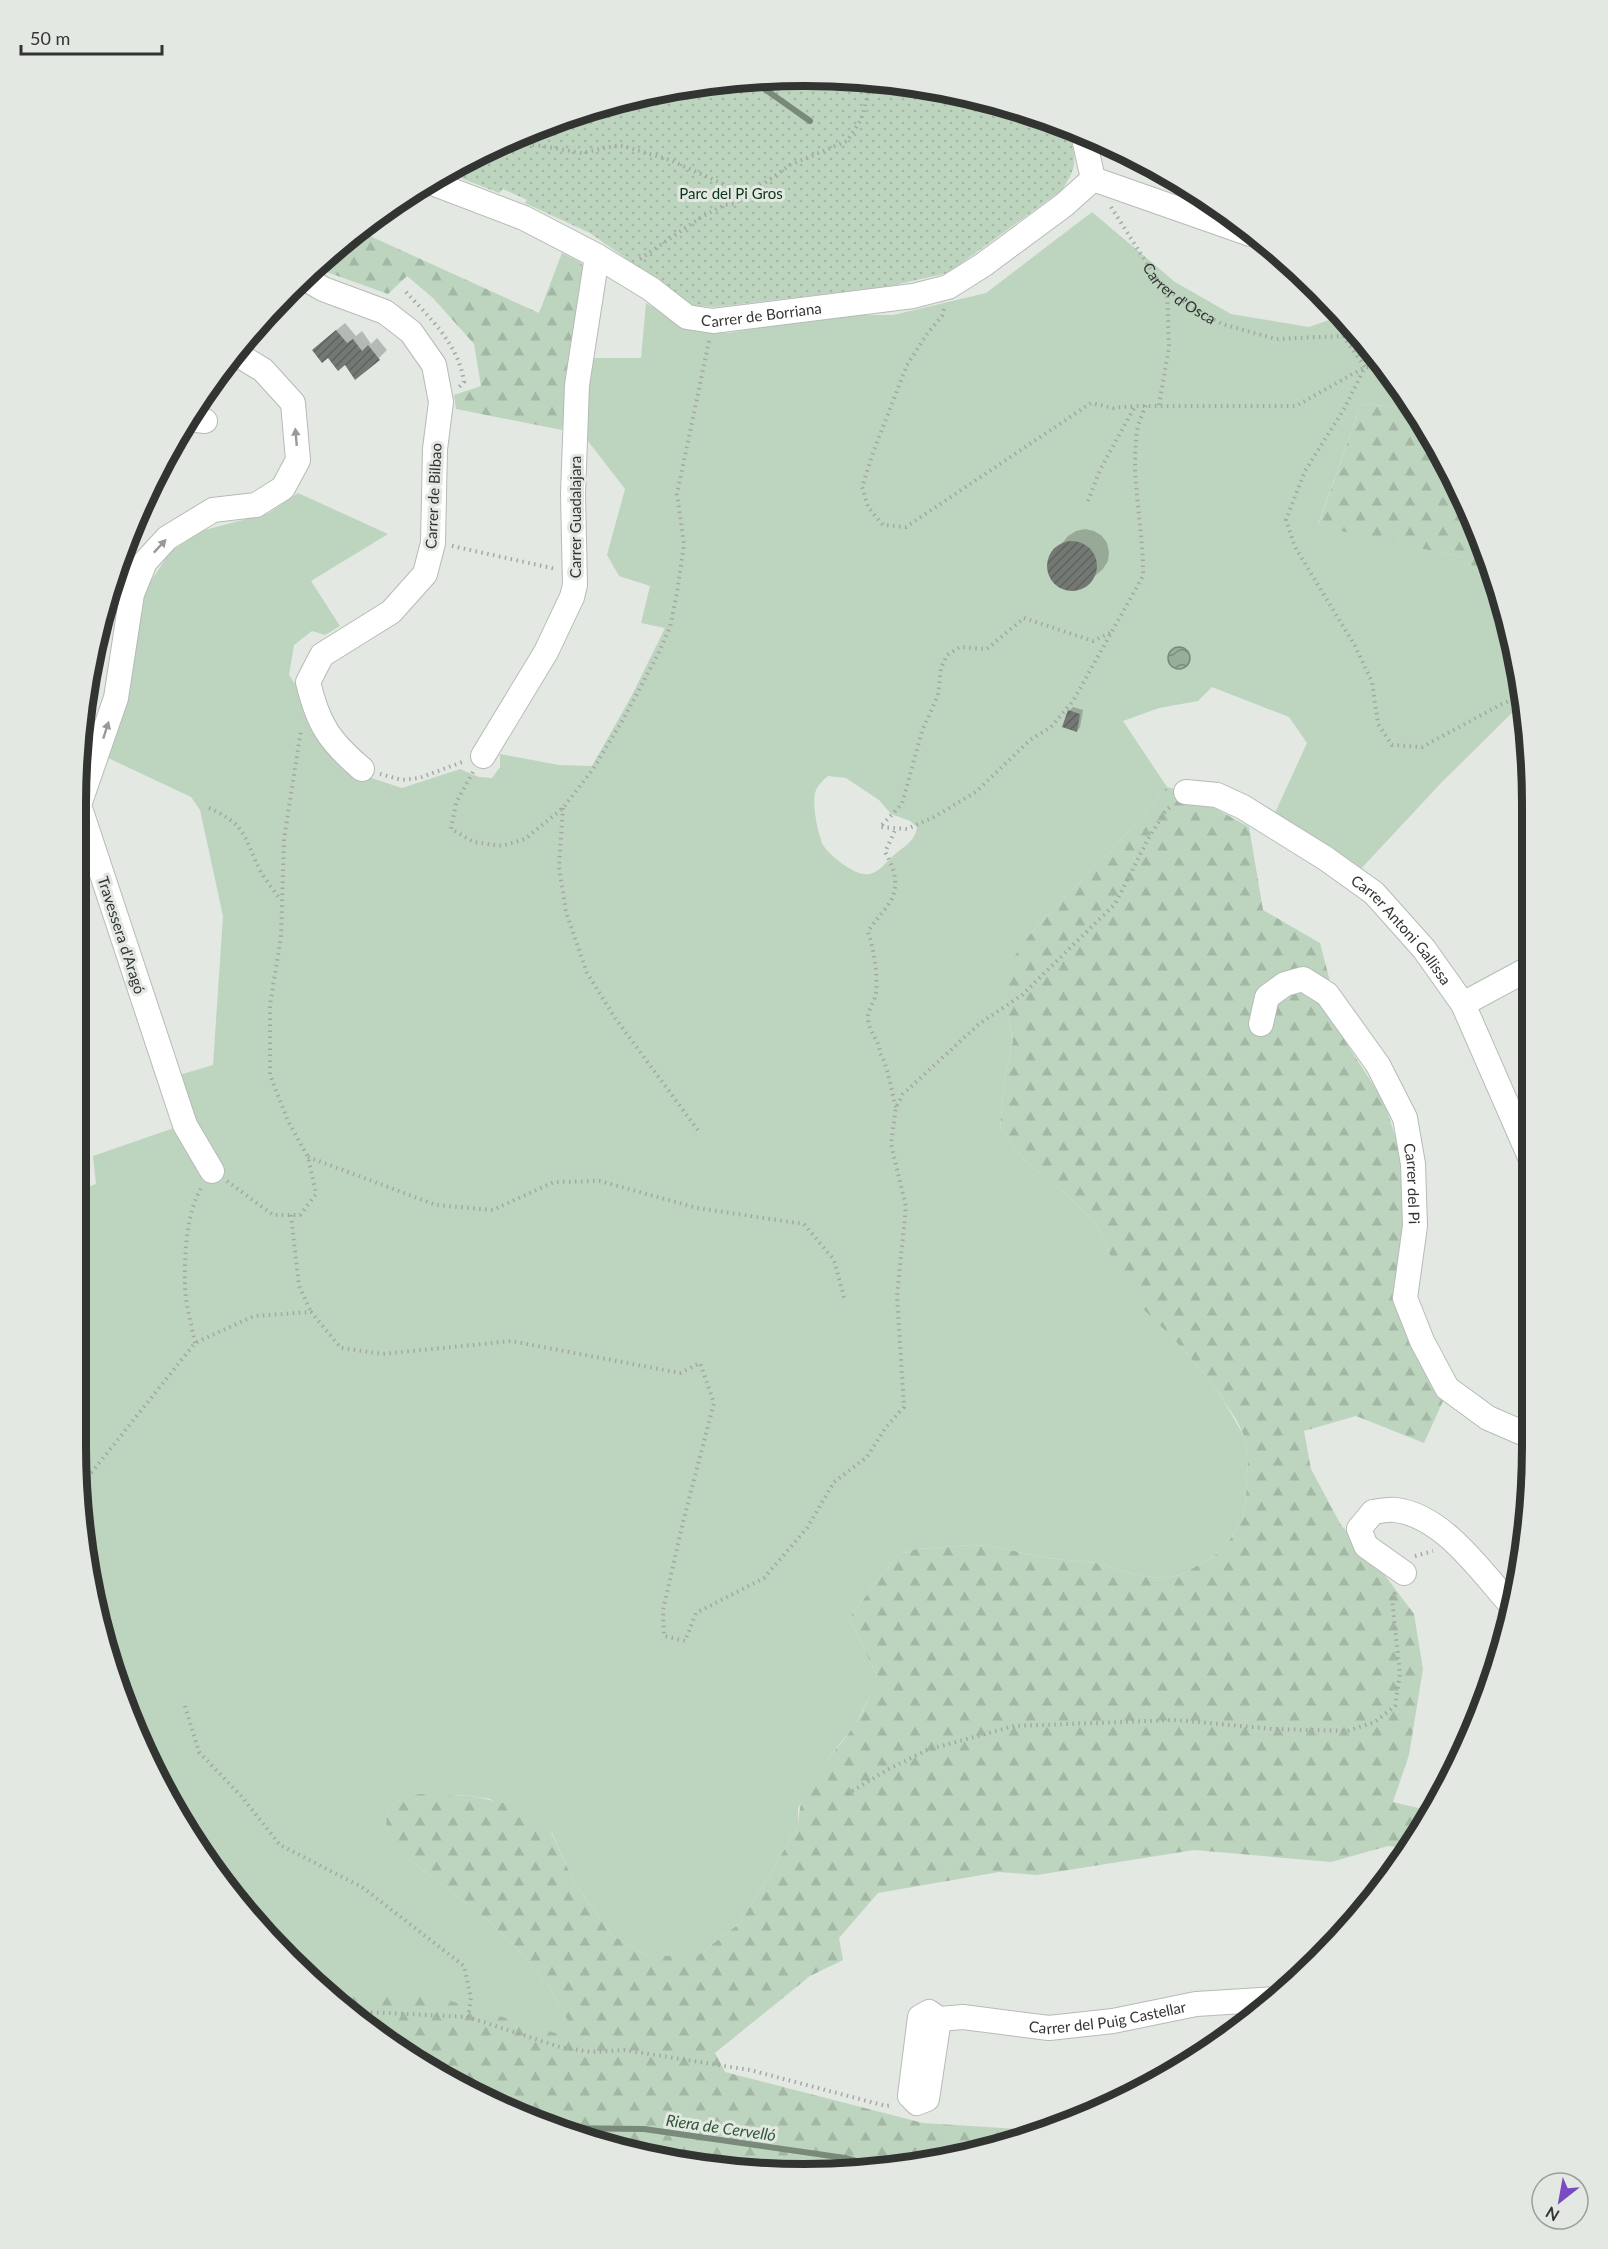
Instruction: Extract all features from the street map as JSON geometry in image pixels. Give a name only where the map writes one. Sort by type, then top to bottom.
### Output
[{"type":"street","points":[[1085,143],[1093,178],[1232,228]]},
{"type":"street","name":"Carrer de Borriana","points":[[440,185],[524,218],[624,272],[687,317],[713,321],[913,296],[948,287],[983,265],[1064,205],[1093,178]]},
{"type":"street","name":"Carrer Guadalajara","points":[[483,756],[546,652],[573,597],[575,585],[573,494],[577,385],[597,256]]},
{"type":"street","name":"Carrer de Bilbao","points":[[311,282],[323,289],[385,312],[411,332],[434,365],[441,402],[435,449],[434,543],[425,574],[391,612],[322,655],[308,682],[314,707],[323,727],[337,746],[362,769]]},
{"type":"street","name":"Travessera d'Aragó","points":[[87,779],[116,698],[132,594],[145,562],[167,538],[213,510],[256,505],[283,488],[298,460],[293,403],[262,370],[242,357]]},
{"type":"street","name":"Carrer Antoni Gallissa","points":[[1186,792],[1217,795],[1243,807],[1325,858],[1374,893],[1424,949],[1463,1004],[1522,1139]]},
{"type":"street","name":"Travessera d'Aragó","points":[[86,832],[185,1125],[212,1171]]},
{"type":"street","points":[[1463,1004],[1522,972]]},
{"type":"street","name":"Carrer del Pi","points":[[1261,1024],[1267,997],[1285,984],[1303,979],[1327,993],[1378,1065],[1405,1118],[1413,1164],[1416,1226],[1405,1298],[1422,1341],[1447,1388],[1488,1418],[1522,1433]]},
{"type":"street","points":[[1404,1573],[1366,1546],[1359,1529],[1373,1512],[1396,1510],[1421,1517],[1446,1533],[1506,1599]]},
{"type":"street","name":"Carrer del Puig Castellar","points":[[917,2103],[927,2099],[939,2019],[963,2017],[1049,2028],[1113,2022],[1196,2004],[1260,2000]]},
{"type":"path","points":[[624,272],[649,252],[700,218],[724,205],[736,203],[790,165],[847,141],[861,120],[870,89]]},
{"type":"path","points":[[519,145],[524,143],[582,153],[619,145],[670,160],[734,189],[752,192]]},
{"type":"path","name":"Carrer d'Osca","points":[[1093,178],[1158,281],[1182,301],[1222,324],[1276,339],[1347,334]]},
{"type":"path","points":[[948,287],[948,298],[942,316],[907,365],[873,450],[862,487],[867,507],[883,525],[906,527],[1091,403],[1113,408],[1146,405],[1296,406],[1365,368],[1374,367]]},
{"type":"path","points":[[1159,405],[1170,347],[1167,289]]},
{"type":"path","points":[[483,756],[456,802],[451,829],[474,842],[502,846],[525,839],[563,807],[593,769],[624,718],[670,627],[684,545],[677,494],[713,321]]},
{"type":"path","points":[[1343,336],[1365,368]]},
{"type":"path","points":[[1365,368],[1344,409],[1305,471],[1286,520],[1295,547],[1332,605],[1368,673],[1372,682],[1378,723],[1392,745],[1422,747],[1514,699]]},
{"type":"path","points":[[1110,633],[1093,641],[1024,618],[987,649],[960,646],[947,655],[941,668],[938,695],[922,731],[902,804],[880,827],[907,829],[934,817],[976,792],[1030,740],[1051,727],[1073,701],[1143,576],[1136,483],[1137,430],[1146,405]]},
{"type":"path","points":[[1088,501],[1100,470],[1136,406]]},
{"type":"path","points":[[451,546],[562,571]]},
{"type":"path","points":[[195,1343],[185,1284],[188,1233],[195,1197],[212,1171],[273,1215],[300,1215],[316,1194],[308,1157],[288,1121],[270,1075],[270,1005],[280,937],[284,839],[302,726]]},
{"type":"path","points":[[362,769],[402,780],[419,778],[483,756]]},
{"type":"path","points":[[291,1215],[299,1286],[311,1312],[341,1348],[383,1354],[511,1341],[680,1373],[700,1362],[714,1402],[663,1610],[664,1636],[685,1641],[696,1613],[764,1578],[807,1528],[834,1482],[867,1457],[886,1427],[904,1407],[897,1296],[906,1207],[891,1144],[896,1107],[903,1094],[979,1024],[1022,995],[1115,904],[1165,812],[1186,792]]},
{"type":"path","points":[[563,807],[559,867],[566,912],[587,973],[615,1018],[700,1133]]},
{"type":"path","points":[[209,808],[230,818],[248,839],[261,872],[281,901]]},
{"type":"path","points":[[896,828],[885,852],[894,868],[897,880],[887,907],[874,921],[868,932],[876,975],[876,995],[867,1017],[871,1032],[880,1047],[880,1054],[885,1059],[889,1087],[896,1107]]},
{"type":"path","points":[[308,1157],[436,1205],[493,1210],[554,1182],[600,1181],[696,1208],[804,1224],[834,1260],[845,1301]]},
{"type":"path","points":[[87,1479],[195,1343],[254,1316],[311,1312]]},
{"type":"path","points":[[847,1794],[889,1768],[927,1750],[1014,1726],[1176,1720],[1273,1729],[1347,1731],[1375,1722],[1395,1706],[1400,1674],[1392,1599],[1404,1573],[1416,1555],[1457,1546]]},
{"type":"path","points":[[185,1706],[199,1752],[242,1797],[280,1845],[362,1887],[464,1966],[471,1998],[468,2018]]},
{"type":"path","points":[[364,2013],[468,2018],[560,2047],[591,2052],[624,2050],[750,2070],[886,2106],[917,2103]]},
{"type":"green space","name":"Parc del Pi Gros","points":[[757,87],[851,87],[944,99],[990,110],[1070,137],[1074,154],[1072,173],[1062,190],[948,273],[886,287],[716,307],[694,306],[590,233],[525,203],[527,200],[503,189],[499,193],[456,176],[529,140],[618,110],[664,99]]},
{"type":"green space","points":[[1092,212],[1175,282],[1231,314],[1309,327],[1333,318],[1374,367],[1403,407],[1361,404],[1318,525],[1465,558],[1488,587],[1509,664],[1516,709],[1441,783],[1358,872],[1274,815],[1307,743],[1289,717],[1212,687],[1198,701],[1159,708],[1123,721],[1167,787],[1109,853],[1031,933],[1005,1001],[1013,1041],[1004,1080],[1000,1127],[1024,1160],[1072,1199],[1100,1230],[1108,1251],[1118,1266],[1172,1337],[1213,1384],[1245,1438],[1248,1456],[1246,1498],[1243,1519],[1231,1538],[1214,1556],[1181,1575],[1164,1578],[1141,1576],[1096,1563],[1048,1558],[990,1546],[916,1549],[898,1555],[849,1618],[877,1676],[872,1693],[854,1726],[816,1773],[798,1809],[798,1827],[740,1923],[697,1956],[648,1956],[612,1935],[575,1884],[552,1833],[490,1799],[455,1795],[401,1799],[387,1810],[386,1829],[410,1860],[485,1918],[513,1944],[550,1988],[579,2041],[418,1992],[340,1993],[296,1953],[264,1919],[234,1882],[182,1804],[140,1720],[124,1676],[99,1585],[92,1539],[87,1492],[86,1445],[86,1188],[96,1184],[93,1156],[194,1121],[179,1075],[213,1065],[223,916],[200,810],[191,797],[106,757],[130,668],[146,589],[169,553],[201,531],[269,513],[298,493],[388,534],[311,581],[340,626],[325,635],[312,631],[294,645],[289,675],[359,774],[402,788],[460,769],[479,777],[492,778],[500,767],[500,754],[559,765],[592,766],[631,697],[665,628],[641,623],[650,586],[619,576],[607,555],[625,489],[581,432],[591,358],[641,358],[646,303],[691,330],[728,333],[835,315],[893,315],[986,293]],"holes":[[[1179,647],[1186,649],[1191,658],[1174,668],[1169,663],[1169,655]],[[828,776],[846,778],[879,800],[891,814],[910,821],[917,827],[909,843],[873,873],[864,874],[850,869],[823,845],[819,833],[814,802],[816,790]]]},
{"type":"green space","points":[[372,230],[370,236],[539,313],[562,253],[580,262],[586,270],[562,430],[456,409],[454,395],[481,386],[474,344],[433,298],[407,276],[388,294],[323,271]]},
{"type":"green space","points":[[1361,404],[1403,407],[1448,486],[1468,529],[1488,587],[1465,558],[1318,526]]},
{"type":"green space","points":[[1167,787],[1186,792],[1249,827],[1263,910],[1320,943],[1346,1043],[1384,1101],[1400,1152],[1407,1209],[1402,1284],[1409,1344],[1443,1401],[1424,1443],[1356,1416],[1304,1431],[1311,1469],[1341,1525],[1378,1566],[1414,1614],[1423,1669],[1409,1755],[1393,1802],[1423,1809],[1399,1847],[1388,1846],[1331,1862],[1194,1850],[1037,1875],[999,1872],[878,1893],[839,1938],[843,1960],[810,1976],[715,2053],[725,2072],[923,2123],[1021,2129],[990,2139],[944,2150],[851,2162],[804,2164],[757,2162],[664,2150],[618,2139],[529,2109],[486,2089],[405,2042],[339,1993],[418,1991],[578,2040],[550,1988],[513,1944],[485,1918],[410,1860],[396,1846],[386,1829],[387,1810],[401,1799],[419,1794],[472,1796],[526,1810],[541,1819],[552,1834],[575,1884],[612,1935],[648,1956],[697,1956],[740,1923],[798,1827],[804,1795],[810,1783],[844,1740],[864,1709],[877,1676],[849,1618],[898,1555],[916,1549],[990,1546],[1048,1558],[1096,1563],[1141,1576],[1164,1578],[1181,1575],[1214,1556],[1231,1538],[1243,1519],[1248,1456],[1245,1438],[1237,1421],[1213,1384],[1172,1337],[1141,1307],[1108,1251],[1100,1230],[1072,1199],[1024,1160],[1000,1127],[1004,1080],[1013,1041],[1004,983],[1009,964],[1031,933],[1109,853]]},
{"type":"water","points":[[1179,647],[1187,650],[1190,658],[1187,666],[1179,669],[1171,666],[1168,658],[1171,650]]},
{"type":"building","points":[[336,330],[347,343],[353,339],[362,351],[368,345],[380,360],[355,380],[345,365],[338,371],[328,358],[322,363],[312,350]]},
{"type":"building","points":[[1067,541],[1077,541],[1090,548],[1097,561],[1097,571],[1090,584],[1077,591],[1067,591],[1058,587],[1051,580],[1047,571],[1047,561],[1051,552],[1058,545]]},
{"type":"building","points":[[1068,710],[1080,714],[1077,732],[1062,727]]},
{"type":"waterway","points":[[762,87],[810,121]]},
{"type":"waterway","name":"Riera de Cervelló","points":[[584,2128],[644,2129],[857,2161]]}]
